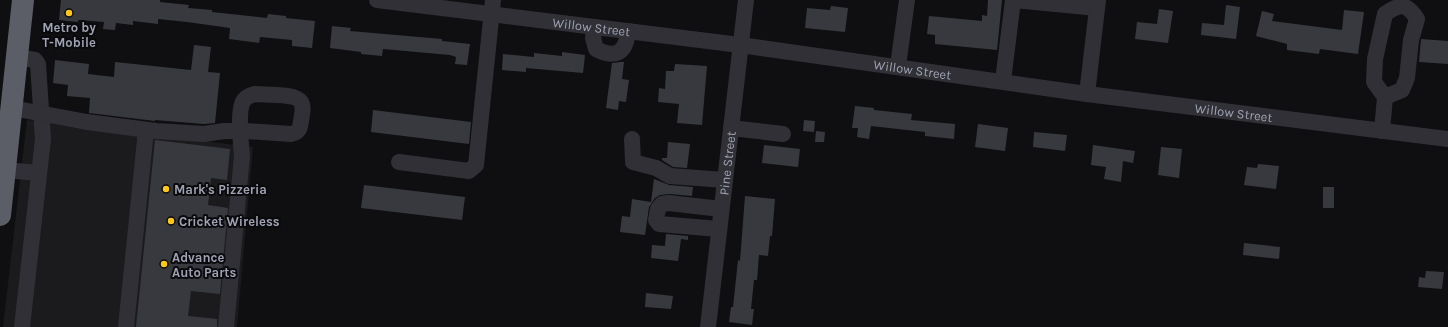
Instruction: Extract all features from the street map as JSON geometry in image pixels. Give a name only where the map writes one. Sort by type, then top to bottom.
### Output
[{"type":"highway","points":[[0,215],[3,166],[12,108],[23,0]]},
{"type":"street","name":"Willow Street","points":[[377,0],[492,7],[595,27],[898,66],[1087,94],[1448,139]]},
{"type":"street","name":"Pine Street","points":[[708,327],[746,0]]},
{"type":"street","points":[[898,66],[907,0]]},
{"type":"street","points":[[1003,82],[1014,0],[1098,4],[1087,94]]},
{"type":"street","points":[[1382,131],[1385,98],[1374,82],[1375,59],[1385,14],[1394,8],[1402,6],[1411,10],[1416,19],[1411,40],[1407,78],[1402,90],[1385,98]]},
{"type":"street","points":[[400,162],[469,171],[476,165],[492,7]]},
{"type":"street","points":[[595,27],[593,38],[596,50],[601,52],[621,52],[627,42],[628,31]]},
{"type":"street","points":[[17,56],[35,60],[38,64],[43,138],[22,327]]},
{"type":"street","points":[[12,108],[41,114],[146,130],[204,134],[224,131],[240,131],[242,156],[226,327]]},
{"type":"street","points":[[731,128],[783,134]]},
{"type":"street","points":[[126,327],[146,130]]},
{"type":"street","points":[[632,139],[633,162],[656,168],[670,176],[725,180]]},
{"type":"street","points":[[3,166],[39,173]]},
{"type":"street","points":[[719,229],[659,224],[656,220],[658,209],[662,204],[669,203],[721,209]]},
{"type":"shaded area","points":[[27,120],[253,147],[237,327],[3,327]]},
{"type":"building","points":[[61,0],[160,0],[160,2],[189,5],[188,8],[212,10],[212,12],[267,18],[268,14],[286,16],[286,18],[315,21],[312,48],[292,46],[292,40],[260,37],[259,43],[229,39],[230,28],[158,19],[158,24],[133,21],[133,25],[116,23],[115,30],[103,29],[104,22],[59,20]]},
{"type":"building","points":[[988,0],[1002,0],[997,50],[935,44],[935,35],[927,34],[929,16],[982,21],[982,15],[987,16]]},
{"type":"building","points":[[1226,5],[1240,7],[1236,39],[1201,35],[1202,23],[1224,25]]},
{"type":"building","points":[[831,6],[848,8],[845,32],[805,28],[807,8],[830,10]]},
{"type":"building","points":[[1159,9],[1173,11],[1168,43],[1135,39],[1137,22],[1157,24]]},
{"type":"building","points":[[1344,10],[1364,12],[1358,54],[1320,49],[1319,54],[1287,50],[1287,44],[1256,36],[1262,11],[1274,14],[1272,21],[1342,30]]},
{"type":"building","points":[[332,26],[351,28],[350,31],[442,39],[442,41],[470,44],[467,65],[455,64],[456,57],[450,55],[383,49],[382,56],[361,54],[361,52],[330,48]]},
{"type":"building","points":[[1421,39],[1448,41],[1448,64],[1419,62]]},
{"type":"building","points":[[194,45],[211,47],[208,72],[220,73],[215,123],[204,124],[155,121],[89,113],[90,98],[67,96],[68,85],[53,83],[55,60],[89,64],[88,74],[114,77],[115,62],[191,70]]},
{"type":"building","points":[[562,52],[585,55],[583,73],[526,68],[526,72],[502,70],[503,54],[534,57],[534,53],[562,56]]},
{"type":"building","points":[[624,62],[622,79],[629,80],[626,102],[619,101],[618,110],[606,108],[612,63]]},
{"type":"building","points":[[675,64],[707,66],[702,125],[677,123],[679,104],[658,102],[659,88],[665,89],[666,71],[674,71]]},
{"type":"building","points":[[855,106],[874,108],[874,110],[912,114],[911,120],[955,124],[954,139],[925,136],[925,132],[871,126],[869,139],[857,137],[858,128],[852,128]]},
{"type":"building","points":[[373,110],[471,122],[469,144],[371,132]]},
{"type":"building","points":[[804,120],[815,121],[814,132],[803,131]]},
{"type":"building","points":[[978,124],[1008,128],[1005,151],[975,147]]},
{"type":"building","points":[[816,131],[825,132],[824,142],[815,142]]},
{"type":"building","points":[[1034,132],[1067,135],[1065,151],[1033,147]]},
{"type":"building","points":[[155,140],[230,149],[227,180],[211,178],[208,205],[228,208],[220,294],[191,291],[188,316],[217,319],[217,327],[136,327]]},
{"type":"building","points":[[668,142],[690,144],[687,168],[673,167],[662,160],[662,158],[667,158]]},
{"type":"building","points":[[764,145],[800,149],[798,167],[762,163]]},
{"type":"building","points":[[1093,145],[1135,151],[1133,163],[1123,161],[1121,182],[1104,179],[1106,167],[1091,165]]},
{"type":"building","points":[[1161,147],[1182,149],[1179,178],[1158,175]]},
{"type":"building","points":[[1258,164],[1279,166],[1276,189],[1244,185],[1247,167],[1257,168]]},
{"type":"building","points":[[654,179],[669,185],[693,187],[692,196],[670,194],[660,195],[655,198],[649,207],[645,235],[620,232],[622,216],[630,217],[632,199],[651,202]]},
{"type":"building","points":[[364,185],[465,197],[462,220],[361,208]]},
{"type":"building","points":[[1323,187],[1334,187],[1334,208],[1323,208]]},
{"type":"building","points":[[745,196],[775,199],[772,236],[770,236],[768,256],[759,255],[757,280],[754,280],[751,309],[754,309],[752,325],[729,322],[731,307],[733,307],[738,260],[740,261]]},
{"type":"building","points":[[666,234],[688,236],[688,240],[681,239],[678,261],[651,258],[652,245],[665,246]]},
{"type":"building","points":[[1244,243],[1280,247],[1279,259],[1243,255]]},
{"type":"building","points":[[1426,271],[1444,272],[1442,289],[1418,287],[1419,277],[1425,278]]},
{"type":"building","points":[[646,293],[673,296],[671,309],[645,307]]},
{"type":"place","name":"Metro by T-Mobile","points":[[69,13]]},
{"type":"place","name":"Mark's Pizzeria","points":[[166,189]]},
{"type":"place","name":"Cricket Wireless","points":[[171,221]]},
{"type":"place","name":"Advance Auto Parts","points":[[164,264]]}]
